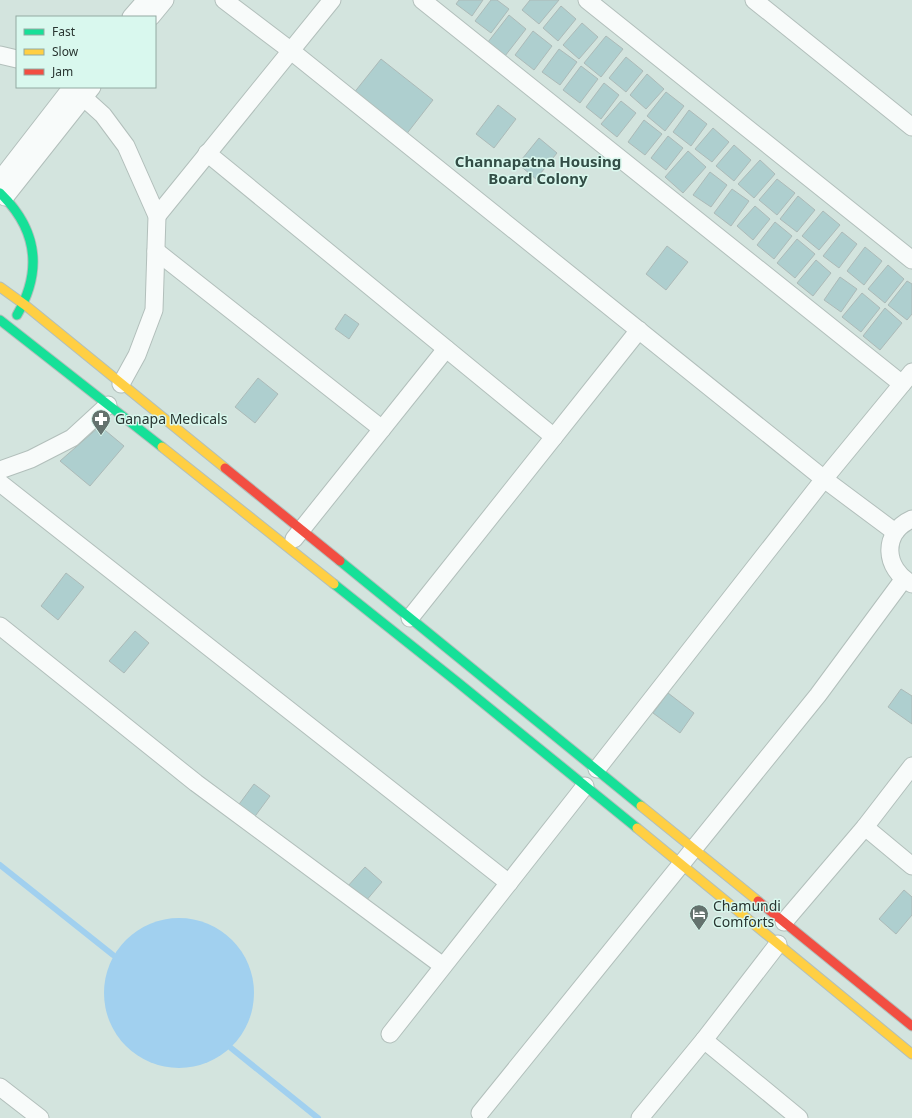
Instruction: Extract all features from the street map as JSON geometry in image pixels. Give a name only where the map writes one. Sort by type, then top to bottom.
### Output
[{"type":"street","points":[[132,16],[146,0]]},
{"type":"street","points":[[152,16],[165,0]]},
{"type":"street","points":[[224,0],[290,50],[824,479],[895,532]]},
{"type":"street","points":[[157,216],[332,0]]},
{"type":"street","points":[[422,0],[907,378],[824,479],[596,769]]},
{"type":"street","points":[[587,0],[912,260]]},
{"type":"street","points":[[754,0],[912,127]]},
{"type":"street","points":[[0,55],[16,59]]},
{"type":"street","points":[[0,180],[80,90]]},
{"type":"street","points":[[0,334],[8,327],[24,305],[32,283],[34,260],[30,237],[20,215],[3,195],[80,90]]},
{"type":"street","points":[[80,90],[103,115],[126,146],[157,216],[154,310],[137,354],[120,384]]},
{"type":"street","points":[[207,153],[554,437]]},
{"type":"street","points":[[156,251],[382,429]]},
{"type":"street","points":[[0,286],[912,1026]]},
{"type":"street","points":[[0,320],[288,547],[585,786],[912,1054]]},
{"type":"street","points":[[410,618],[639,330]]},
{"type":"street","points":[[288,547],[446,349]]},
{"type":"street","points":[[0,470],[31,459],[72,438],[108,405]]},
{"type":"street","points":[[0,483],[509,883]]},
{"type":"street","points":[[480,1113],[682,865],[908,582],[896,572],[891,563],[890,552],[891,542],[895,532],[902,524],[912,519]]},
{"type":"street","points":[[0,626],[196,783],[443,966]]},
{"type":"street","points":[[784,922],[865,827],[912,766]]},
{"type":"street","points":[[390,1034],[585,786]]},
{"type":"street","points":[[865,827],[912,866]]},
{"type":"street","points":[[640,1118],[704,1040],[778,944]]},
{"type":"street","points":[[704,1040],[799,1118]]},
{"type":"street","points":[[0,1087],[40,1118]]},
{"type":"water","points":[[172,918],[186,918],[201,921],[214,927],[227,935],[237,945],[251,971],[254,993],[253,1008],[248,1022],[237,1041],[227,1051],[201,1065],[186,1068],[172,1068],[157,1065],[144,1059],[131,1051],[121,1041],[107,1015],[104,1000],[104,986],[107,971],[113,958],[121,945],[131,935],[157,921]]},
{"type":"building","points":[[459,0],[483,0],[472,16],[456,4]]},
{"type":"building","points":[[491,0],[497,0],[509,9],[491,33],[475,21]]},
{"type":"building","points":[[530,0],[559,0],[539,24],[522,10]]},
{"type":"building","points":[[561,6],[576,19],[558,41],[543,28]]},
{"type":"building","points":[[509,15],[526,29],[505,56],[488,42]]},
{"type":"building","points":[[582,23],[598,37],[579,59],[563,45]]},
{"type":"building","points":[[533,31],[552,46],[534,70],[515,55]]},
{"type":"building","points":[[606,36],[623,49],[601,77],[584,63]]},
{"type":"building","points":[[559,49],[577,62],[560,85],[542,72]]},
{"type":"building","points":[[626,57],[643,71],[626,92],[609,78]]},
{"type":"building","points":[[381,59],[433,100],[405,136],[353,94]]},
{"type":"building","points":[[581,66],[598,79],[580,103],[563,90]]},
{"type":"building","points":[[647,74],[664,89],[646,109],[630,95]]},
{"type":"building","points":[[604,83],[619,95],[601,119],[586,107]]},
{"type":"building","points":[[666,92],[684,106],[665,131],[647,116]]},
{"type":"building","points":[[621,101],[636,113],[617,137],[601,124]]},
{"type":"building","points":[[498,105],[516,119],[494,148],[476,134]]},
{"type":"building","points":[[689,110],[707,124],[691,146],[673,132]]},
{"type":"building","points":[[644,120],[662,134],[645,155],[628,142]]},
{"type":"building","points":[[713,128],[729,142],[712,162],[695,149]]},
{"type":"building","points":[[668,136],[683,148],[666,170],[651,158]]},
{"type":"building","points":[[539,138],[557,153],[536,179],[518,164]]},
{"type":"building","points":[[734,145],[751,160],[734,181],[716,166]]},
{"type":"building","points":[[688,151],[706,167],[683,193],[665,177]]},
{"type":"building","points":[[760,160],[775,174],[754,198],[738,184]]},
{"type":"building","points":[[710,172],[727,185],[711,207],[693,195]]},
{"type":"building","points":[[777,179],[795,193],[777,215],[759,200]]},
{"type":"building","points":[[732,189],[749,201],[731,226],[714,213]]},
{"type":"building","points":[[798,196],[815,210],[797,232],[780,219]]},
{"type":"building","points":[[755,206],[770,219],[753,240],[737,226]]},
{"type":"building","points":[[823,211],[840,225],[819,250],[802,236]]},
{"type":"building","points":[[775,222],[792,236],[774,259],[757,245]]},
{"type":"building","points":[[842,232],[857,244],[839,268],[823,256]]},
{"type":"building","points":[[797,239],[815,254],[795,278],[777,263]]},
{"type":"building","points":[[667,246],[688,262],[666,290],[646,274]]},
{"type":"building","points":[[865,247],[882,261],[864,285],[847,271]]},
{"type":"building","points":[[816,260],[831,273],[813,296],[797,283]]},
{"type":"building","points":[[888,265],[904,279],[885,303],[868,289]]},
{"type":"building","points":[[840,277],[857,289],[841,312],[824,300]]},
{"type":"building","points":[[907,281],[912,284],[912,314],[907,320],[888,305]]},
{"type":"building","points":[[862,293],[880,308],[861,332],[842,317]]},
{"type":"building","points":[[885,308],[902,323],[880,350],[863,336]]},
{"type":"building","points":[[345,314],[359,324],[349,339],[335,329]]},
{"type":"building","points":[[258,378],[278,394],[255,423],[235,407]]},
{"type":"building","points":[[100,426],[124,446],[90,486],[60,461]]},
{"type":"building","points":[[66,573],[84,587],[58,620],[41,606]]},
{"type":"building","points":[[135,631],[149,643],[124,673],[109,661]]},
{"type":"building","points":[[901,689],[912,696],[912,724],[888,707]]},
{"type":"building","points":[[668,693],[694,713],[680,733],[653,713]]},
{"type":"building","points":[[254,784],[270,796],[253,819],[237,807]]},
{"type":"building","points":[[365,867],[382,882],[365,902],[347,887]]},
{"type":"building","points":[[904,890],[912,897],[912,915],[896,934],[879,919]]},
{"type":"waterway","points":[[0,865],[113,955]]},
{"type":"waterway","points":[[231,1048],[318,1118]]},
{"type":"traffic: fast","points":[[0,193],[22,221],[32,251],[33,266],[31,282],[17,315]]},
{"type":"traffic: fast","points":[[0,320],[162,447]]},
{"type":"traffic: fast","points":[[340,561],[641,806]]},
{"type":"traffic: fast","points":[[334,584],[637,828]]},
{"type":"traffic: slow","points":[[0,287],[25,305],[225,468]]},
{"type":"traffic: slow","points":[[162,447],[334,584]]},
{"type":"traffic: slow","points":[[641,806],[758,901]]},
{"type":"traffic: slow","points":[[637,828],[912,1054]]},
{"type":"traffic: jam","points":[[225,468],[340,561]]},
{"type":"traffic: jam","points":[[758,901],[912,1026]]},
{"type":"place","name":"Ganapa Medicals","points":[[101,436]]},
{"type":"place","name":"Chamundi Comforts","points":[[699,931]]},
{"type":"district","name":"Channapatna Housing Board Colony","points":[[538,170]]}]
